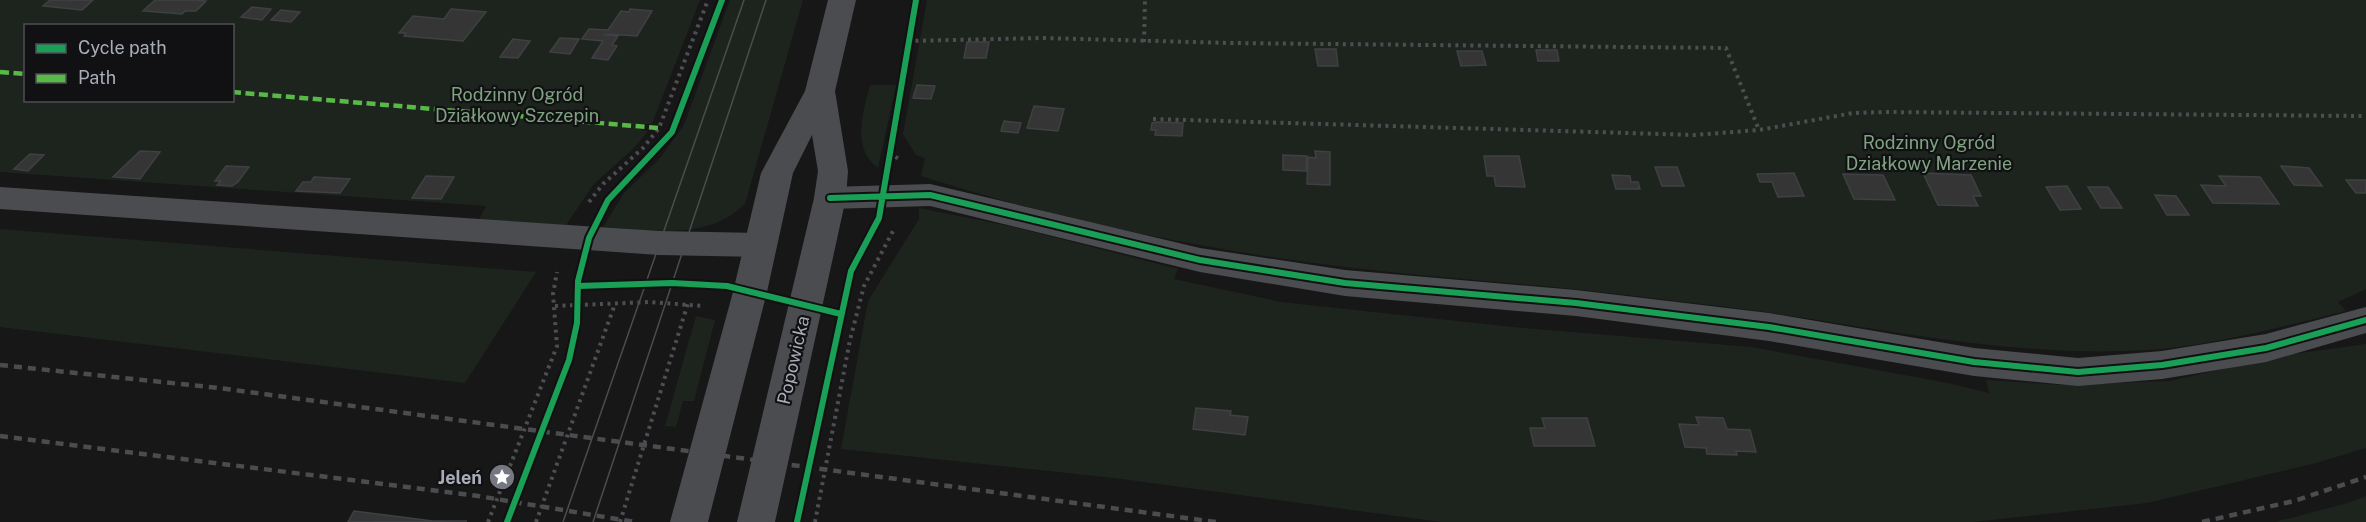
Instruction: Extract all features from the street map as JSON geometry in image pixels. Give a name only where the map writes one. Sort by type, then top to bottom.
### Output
[{"type":"street","points":[[689,522],[750,292],[777,173],[820,91],[842,0]]},
{"type":"street","name":"Popowicka","points":[[756,522],[830,198],[833,171],[820,91]]},
{"type":"street","points":[[830,198],[930,195],[1200,260],[1345,283],[1576,303],[1769,327],[1974,362],[2078,372],[2162,365],[2266,348],[2366,320]]},
{"type":"street","points":[[0,198],[668,244],[760,245]]},
{"type":"path","points":[[1144,42],[1145,0]]},
{"type":"path","points":[[908,41],[1042,38],[1144,42],[1726,48],[1759,130]]},
{"type":"path","points":[[1153,119],[1614,135],[1695,135],[1759,130],[1853,112],[2366,116]]},
{"type":"path","points":[[890,153],[908,165],[894,195]]},
{"type":"path","points":[[815,522],[850,340],[864,286],[902,213],[894,195],[890,153]]},
{"type":"path","points":[[578,314],[578,281],[589,238]]},
{"type":"path","points":[[620,522],[688,303]]},
{"type":"path","points":[[536,522],[615,304]]},
{"type":"green space","name":"Rodzinny Ogród Działkowy Szczepin","points":[[0,0],[700,0],[652,124],[642,124],[640,130],[648,131],[635,147],[594,184],[566,225],[479,220],[486,206],[0,172]]},
{"type":"green space","points":[[730,0],[803,0],[745,204],[730,216],[714,224],[696,228],[659,231],[603,227],[624,193],[660,158],[684,125]]},
{"type":"green space","name":"Rodzinny Ogród Działkowy Marzenie","points":[[927,0],[2366,0],[2366,289],[2338,302],[2346,311],[2222,340],[2147,350],[2051,350],[1955,341],[1679,301],[1346,267],[1239,252],[1131,232],[972,192],[921,176],[925,158],[916,155],[903,134]]},
{"type":"green space","points":[[870,85],[896,85],[878,168],[864,151],[861,130]]},
{"type":"green space","points":[[919,208],[1014,227],[1178,269],[1174,279],[1281,302],[1513,327],[1751,347],[1948,383],[1989,393],[1986,380],[2061,385],[2170,381],[2279,356],[2366,344],[2366,448],[2316,463],[2147,503],[1973,522],[1441,522],[1114,478],[841,449],[868,301],[919,219]]},
{"type":"green space","points":[[0,229],[536,272],[465,383],[0,327]]},
{"type":"green space","points":[[696,316],[715,320],[694,401],[683,401],[676,427],[665,426]]},
{"type":"green space","points":[[2366,496],[2366,522],[2275,522],[2348,503]]},
{"type":"building","points":[[50,0],[93,0],[82,10],[43,6]]},
{"type":"building","points":[[155,0],[206,1],[196,11],[185,11],[182,14],[143,11]]},
{"type":"building","points":[[252,7],[271,9],[262,20],[241,17]]},
{"type":"building","points":[[451,9],[486,12],[463,41],[404,36],[406,33],[399,33],[413,16],[444,19]]},
{"type":"building","points":[[630,9],[652,11],[637,36],[605,35],[618,36],[612,45],[617,46],[608,60],[592,58],[603,41],[582,39],[589,29],[608,30],[621,11],[629,12]]},
{"type":"building","points":[[281,10],[300,12],[291,22],[271,20]]},
{"type":"building","points":[[560,38],[579,39],[570,54],[550,52]]},
{"type":"building","points":[[513,39],[530,41],[518,58],[500,57]]},
{"type":"building","points":[[967,42],[989,42],[986,58],[964,58]]},
{"type":"building","points":[[1315,49],[1336,49],[1338,66],[1318,66]]},
{"type":"building","points":[[1536,50],[1557,50],[1559,61],[1538,61]]},
{"type":"building","points":[[1457,51],[1482,51],[1486,65],[1461,66]]},
{"type":"building","points":[[917,85],[935,86],[931,99],[913,98]]},
{"type":"building","points":[[1034,106],[1064,109],[1058,131],[1027,128]]},
{"type":"building","points":[[1004,121],[1021,123],[1018,133],[1001,131]]},
{"type":"building","points":[[1152,123],[1183,123],[1182,136],[1155,135],[1156,130],[1151,130]]},
{"type":"building","points":[[140,151],[160,152],[140,179],[113,177]]},
{"type":"building","points":[[1315,151],[1330,152],[1330,185],[1307,184],[1308,157],[1316,158]]},
{"type":"building","points":[[30,154],[44,155],[28,171],[14,169]]},
{"type":"building","points":[[1283,155],[1307,156],[1306,171],[1283,170]]},
{"type":"building","points":[[1484,156],[1519,156],[1525,187],[1496,186],[1494,176],[1487,176]]},
{"type":"building","points":[[226,166],[249,167],[238,182],[232,186],[217,185],[221,181],[215,181]]},
{"type":"building","points":[[2281,166],[2309,168],[2322,186],[2294,185]]},
{"type":"building","points":[[1655,167],[1677,167],[1684,186],[1662,186]]},
{"type":"building","points":[[1794,173],[1804,196],[1778,197],[1772,182],[1760,182],[1757,174]]},
{"type":"building","points":[[1923,173],[1971,175],[1981,196],[1973,196],[1978,206],[1938,205]]},
{"type":"building","points":[[1843,174],[1883,175],[1895,200],[1854,199]]},
{"type":"building","points":[[1612,175],[1630,176],[1631,182],[1638,182],[1640,189],[1616,189]]},
{"type":"building","points":[[426,176],[454,177],[441,199],[412,198]]},
{"type":"building","points":[[2219,176],[2260,177],[2279,204],[2213,203],[2201,185],[2226,186]]},
{"type":"building","points":[[314,177],[350,179],[340,193],[296,191],[303,182],[311,182]]},
{"type":"building","points":[[2346,180],[2366,180],[2366,193],[2356,193]]},
{"type":"building","points":[[2067,186],[2081,209],[2060,210],[2046,187]]},
{"type":"building","points":[[2088,187],[2108,187],[2122,208],[2101,208]]},
{"type":"building","points":[[2155,195],[2176,196],[2189,215],[2167,215]]},
{"type":"building","points":[[1196,408],[1231,411],[1230,415],[1248,417],[1245,435],[1193,429]]},
{"type":"building","points":[[1696,417],[1723,418],[1727,429],[1750,430],[1756,452],[1736,451],[1737,455],[1707,454],[1706,448],[1685,447],[1679,424],[1699,425]]},
{"type":"building","points":[[1542,418],[1587,418],[1595,446],[1534,446],[1530,428],[1545,428]]},
{"type":"building","points":[[354,511],[433,521],[467,521],[348,522]]},
{"type":"tram line","points":[[563,522],[744,0]]},
{"type":"tram line","points":[[593,522],[766,0]]},
{"type":"railway","points":[[0,365],[219,388],[1216,522]]},
{"type":"railway","points":[[0,436],[478,496],[635,522]]},
{"type":"railway","points":[[2202,522],[2294,501],[2366,477]]},
{"type":"marked path","points":[[0,72],[24,74]]},
{"type":"marked path","points":[[234,92],[659,128]]},
{"type":"cycle path","points":[[507,522],[569,360],[577,323],[578,281],[589,238],[608,200],[672,132],[722,0]]},
{"type":"cycle path","points":[[797,522],[851,271],[879,218],[916,0]]},
{"type":"cycle path","points":[[830,198],[930,195],[1200,260],[1345,283],[1576,303],[1769,327],[1974,362],[2078,372],[2162,365],[2266,348],[2366,320]]},
{"type":"cycle path","points":[[578,286],[709,284],[727,286],[841,314]]},
{"type":"place","name":"Jeleń","points":[[502,477]]}]
